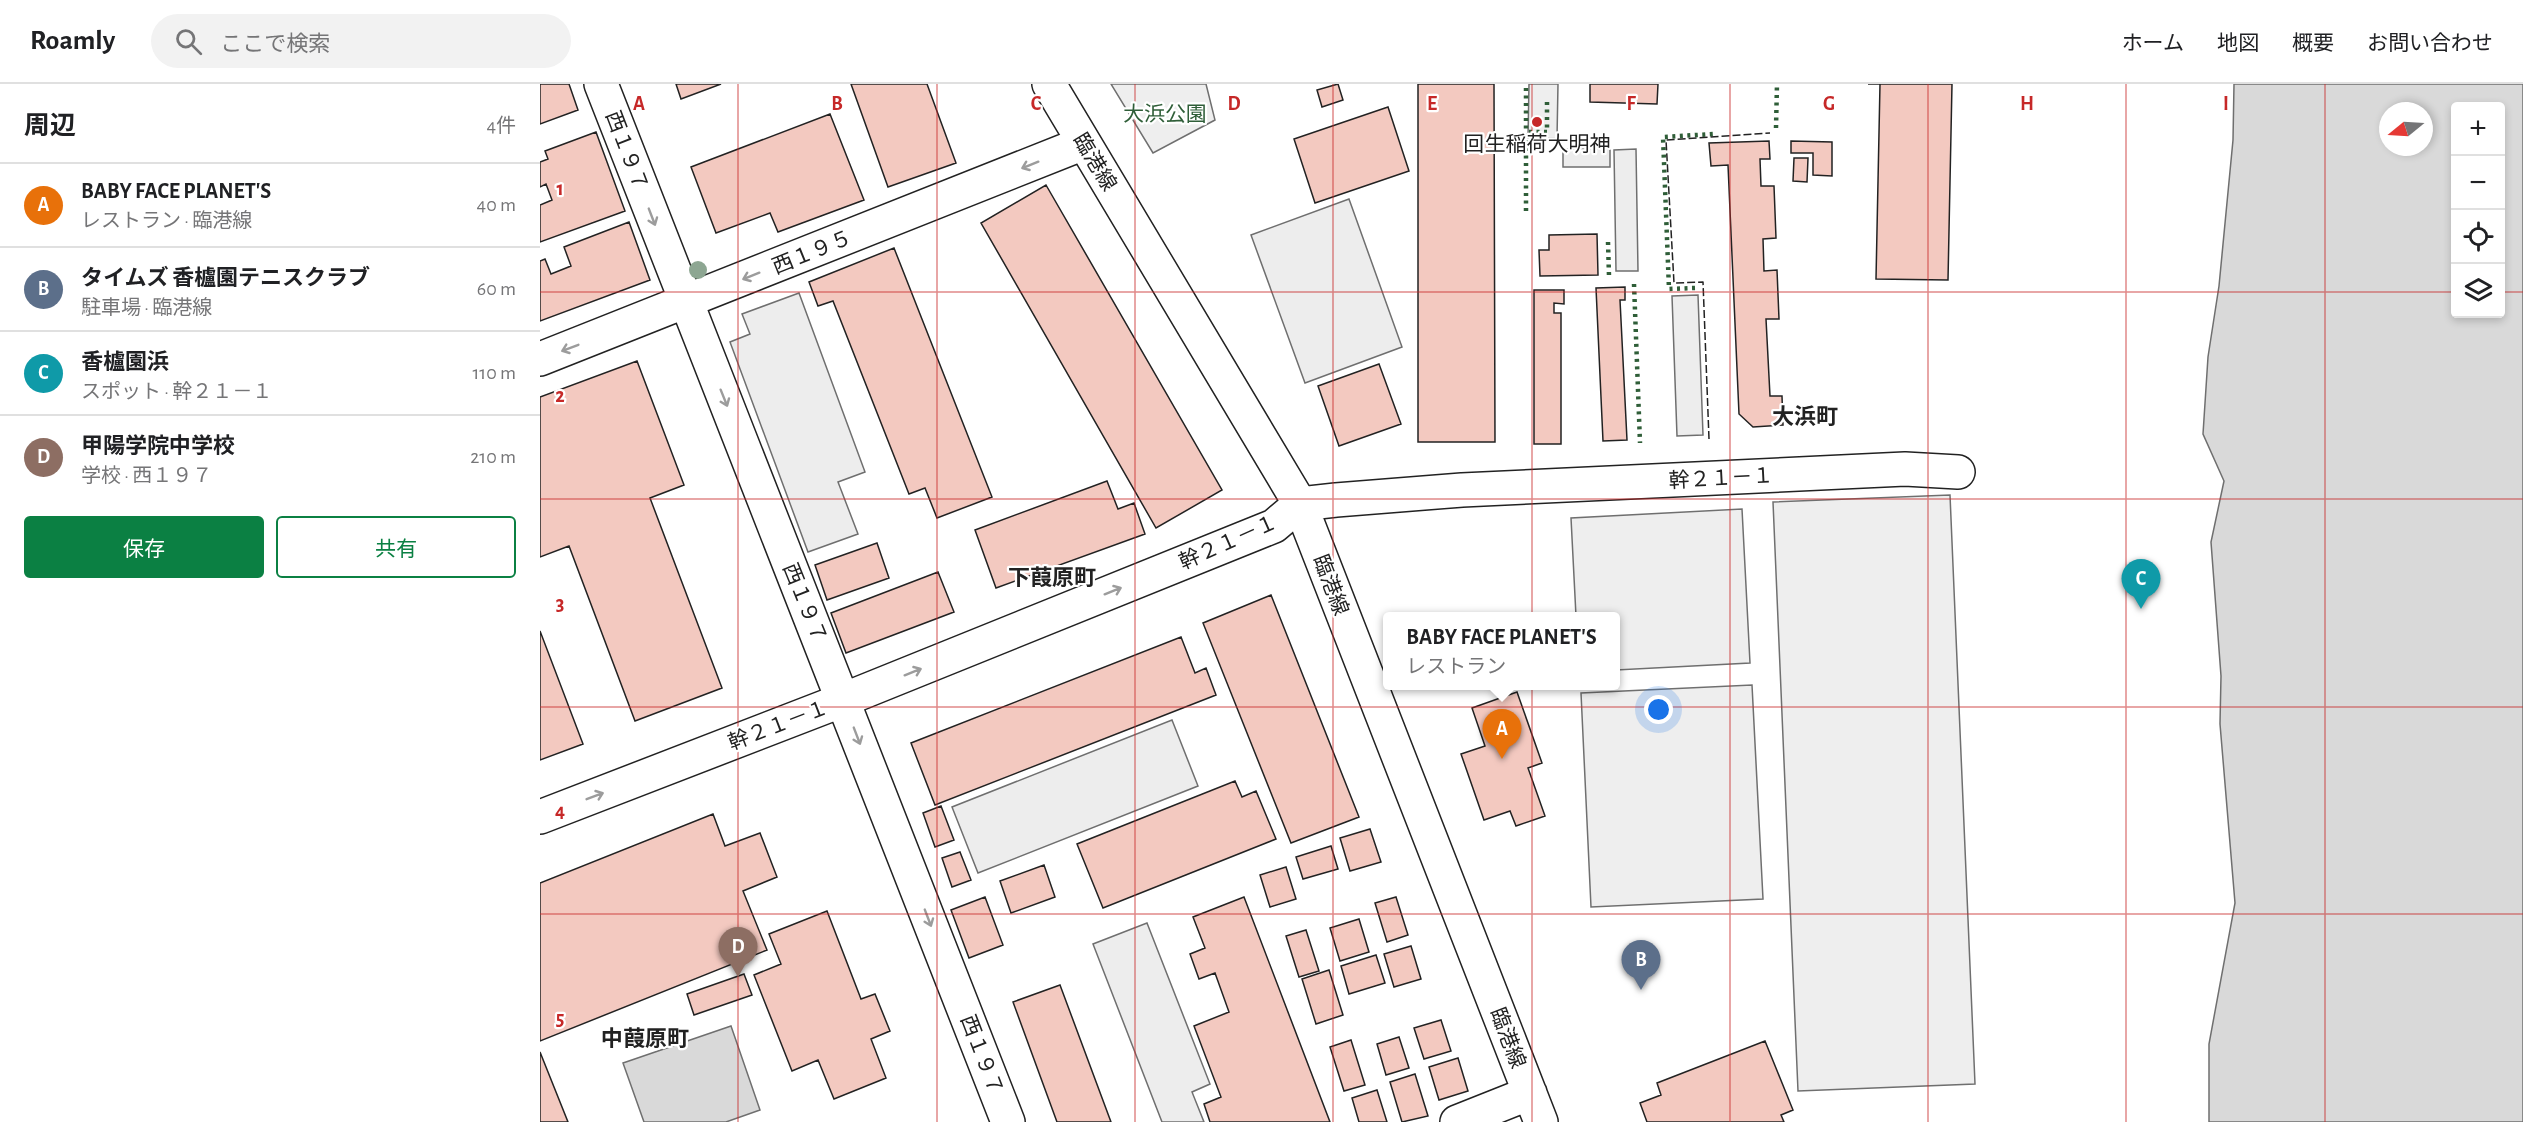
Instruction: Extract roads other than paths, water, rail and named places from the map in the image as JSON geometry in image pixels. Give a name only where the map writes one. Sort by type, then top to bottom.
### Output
[{"type":"street","name":"西１９７","points":[[601,84],[1008,1122]]},
{"type":"street","name":"臨港線","points":[[1049,84],[1300,504],[1536,1108]]},
{"type":"street","name":"西１９５","points":[[540,359],[686,303],[1084,143]]},
{"type":"street","name":"幹２１－１","points":[[540,817],[843,700],[1274,526],[1300,504],[1473,489],[1905,469],[1958,472]]},
{"type":"street","points":[[1457,1122],[1536,1108]]},
{"type":"place","name":"回生稲荷大明神","points":[[1537,122]]},
{"type":"place","name":"香櫨園浜","points":[[2141,609]]},
{"type":"place","name":"BABY FACE PLANET'S","points":[[1502,759]]},
{"type":"place","name":"甲陽学院中学校","points":[[738,977]]},
{"type":"place","name":"タイムズ 香櫨園テニスクラブ","points":[[1641,990]]},
{"type":"district","name":"大浜町","points":[[1805,416]]},
{"type":"district","name":"下葭原町","points":[[1052,577]]},
{"type":"district","name":"中葭原町","points":[[645,1038]]},
{"type":"park label","name":"大浜公園","points":[[1165,114]]}]
